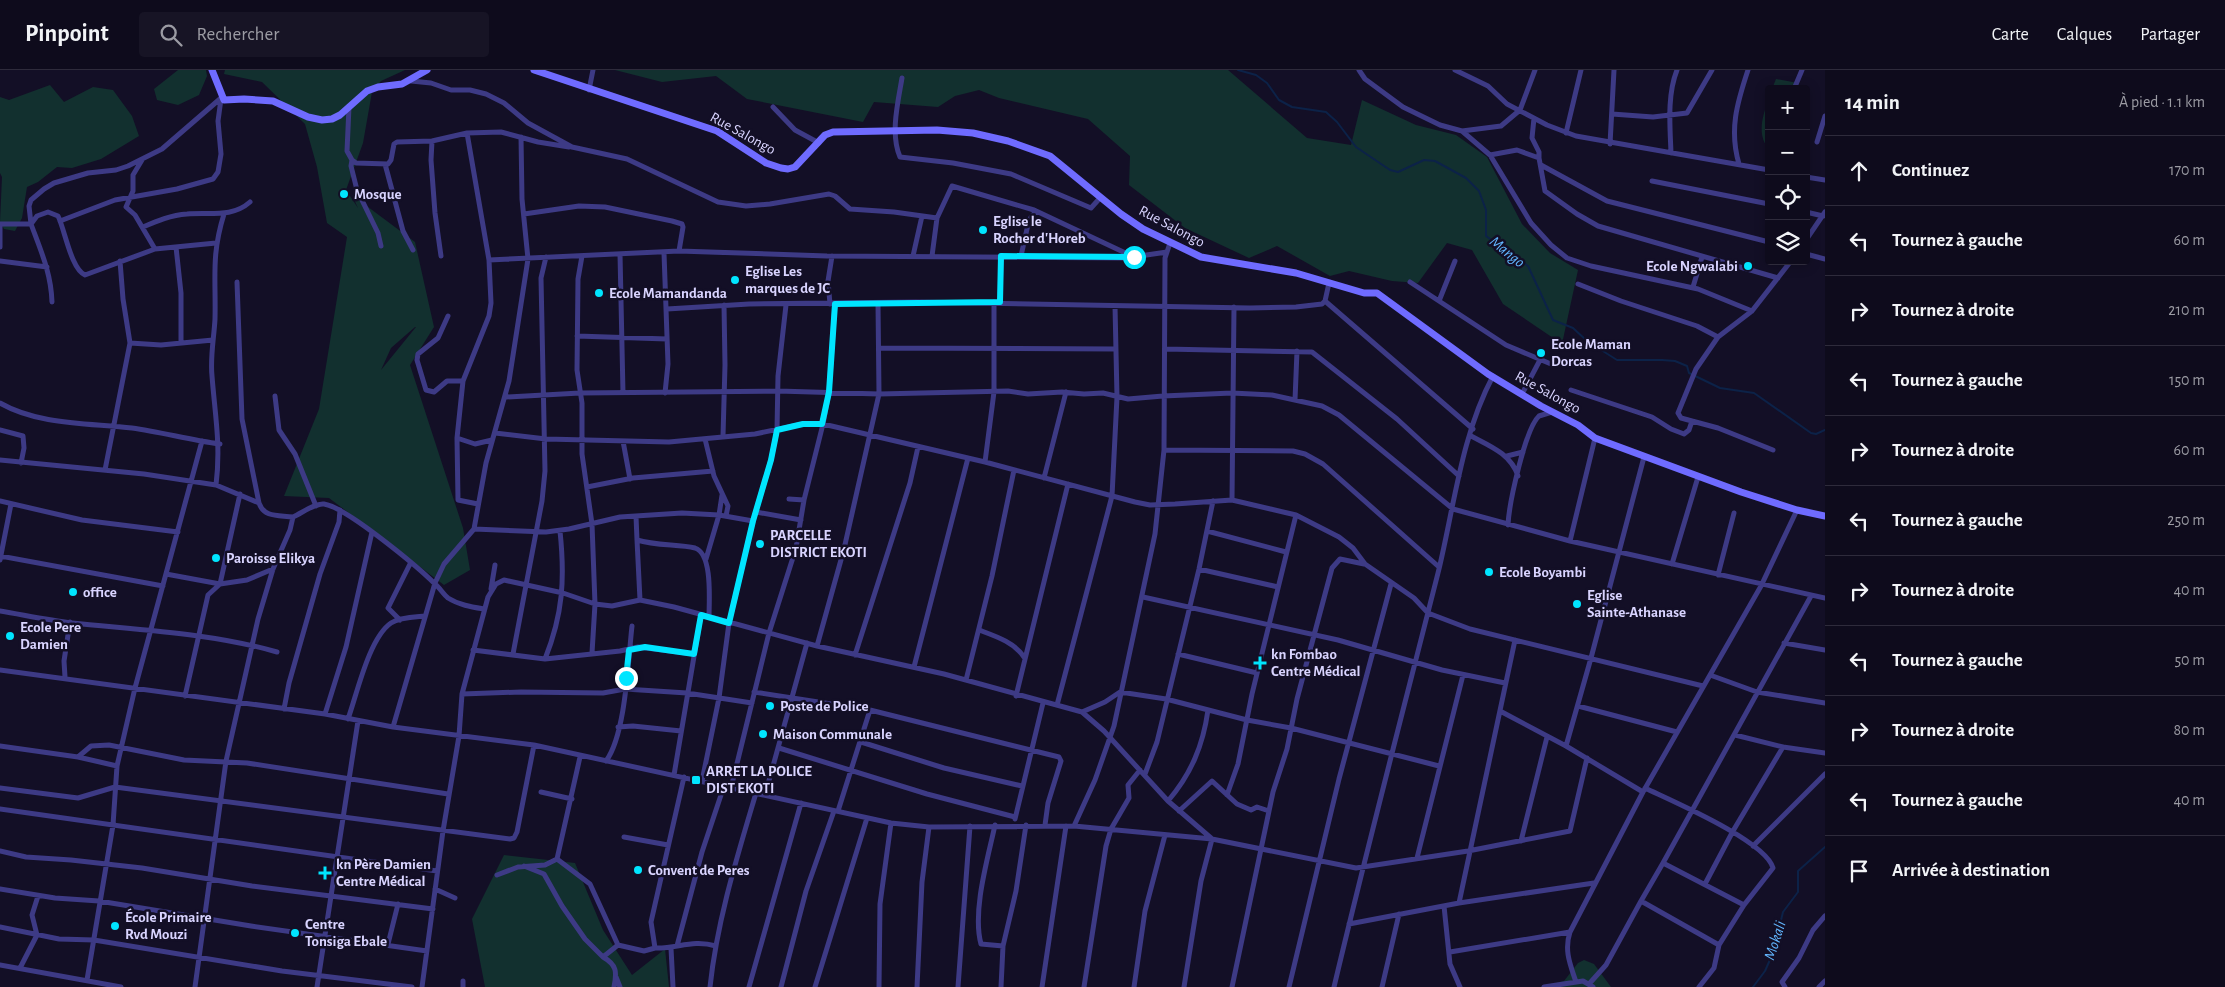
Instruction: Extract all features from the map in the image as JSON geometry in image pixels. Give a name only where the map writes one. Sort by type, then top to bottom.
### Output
[{"type":"street","points":[[60,221],[100,205],[131,197],[177,189],[217,176],[222,148],[218,121],[221,98],[212,70]]},
{"type":"street","points":[[411,81],[427,70]]},
{"type":"street","name":"Rue Salongo","points":[[534,70],[589,90],[717,131],[775,167],[788,169],[795,167],[830,133],[896,130],[964,132],[1008,142],[1050,156],[1069,170],[1100,198],[1143,229],[1170,243],[1209,260],[1296,273],[1364,293],[1373,292],[1380,294],[1493,376],[1552,412],[1578,425],[1595,438],[1698,477],[1797,510],[1825,516]]},
{"type":"street","points":[[589,90],[593,70]]},
{"type":"street","points":[[1359,70],[1365,79],[1405,108],[1440,125],[1462,130],[1498,128],[1520,110],[1535,70]]},
{"type":"street","points":[[1456,70],[1488,86],[1507,104],[1566,133],[1610,144],[1765,168]]},
{"type":"street","points":[[1566,133],[1581,70]]},
{"type":"street","points":[[1610,144],[1614,70]]},
{"type":"street","points":[[1671,153],[1670,117],[1673,83],[1678,70]]},
{"type":"street","points":[[1612,114],[1670,117],[1683,114],[1690,110],[1712,70]]},
{"type":"street","points":[[1739,164],[1733,135],[1733,121],[1748,70]]},
{"type":"street","points":[[1796,85],[1802,70]]},
{"type":"street","points":[[902,78],[897,108],[896,130],[900,157],[953,163],[1012,174],[1092,208],[1100,198]]},
{"type":"street","points":[[221,98],[224,100],[251,99],[273,101],[308,117],[322,120],[340,116],[372,88],[411,81],[431,83],[451,90],[470,90],[486,94],[504,103],[528,123],[572,147]]},
{"type":"street","points":[[52,302],[51,283],[47,267],[28,212],[31,200],[49,186],[88,173],[116,170],[162,149],[221,98]]},
{"type":"street","points":[[349,107],[346,151],[356,163],[390,163],[394,144],[397,142],[432,141],[466,134],[501,132],[627,159],[718,202],[746,206],[829,194],[836,196],[850,209],[937,218]]},
{"type":"street","points":[[773,107],[795,130],[819,144]]},
{"type":"street","points":[[1817,142],[1825,116]]},
{"type":"street","points":[[1534,118],[1532,138],[1539,152],[1545,191],[1577,214],[1619,234],[1778,278]]},
{"type":"street","points":[[1462,130],[1490,155],[1531,223],[1551,245],[1567,258],[1591,266],[1693,287],[1752,311]]},
{"type":"street","points":[[466,134],[489,260],[491,303],[489,316],[463,381],[458,438],[458,500],[478,504]]},
{"type":"street","points":[[393,727],[435,583],[444,564],[474,529],[492,440],[506,397],[528,259],[521,137]]},
{"type":"street","points":[[432,141],[431,160],[435,213],[441,256]]},
{"type":"street","points":[[1490,155],[1517,150],[1539,158]]},
{"type":"street","points":[[144,157],[133,175],[131,197],[126,207],[135,214],[155,249]]},
{"type":"street","points":[[352,160],[351,166],[357,190],[378,233],[381,246]]},
{"type":"street","points":[[385,164],[403,231],[413,250]]},
{"type":"street","points":[[1541,165],[1607,201],[1765,241]]},
{"type":"street","points":[[1810,178],[1825,180]]},
{"type":"street","points":[[1652,181],[1765,203]]},
{"type":"street","points":[[932,256],[937,218],[952,186],[1036,211],[1134,257]]},
{"type":"street","points":[[143,227],[169,217],[187,214],[224,214],[241,210],[250,202]]},
{"type":"street","points":[[524,214],[579,206],[605,207],[672,221],[682,224],[683,227],[679,251]]},
{"type":"street","points":[[1021,256],[1029,220],[1036,211]]},
{"type":"street","points":[[31,224],[37,216],[48,212],[55,214],[60,221],[74,263],[82,275],[89,275],[120,261],[155,249],[216,243]]},
{"type":"street","points":[[1810,212],[1824,214],[1810,234]]},
{"type":"street","points":[[216,485],[220,444],[212,373],[214,340],[213,271],[216,243],[224,214]]},
{"type":"street","points":[[913,256],[922,216]]},
{"type":"street","points":[[0,247],[0,225],[31,224]]},
{"type":"street","points":[[1074,826],[1110,738],[1156,534],[1164,450],[1165,305],[1167,252],[1170,243]]},
{"type":"street","points":[[176,247],[181,294],[181,343]]},
{"type":"street","points":[[489,260],[679,251],[832,256],[1134,257],[1167,252]]},
{"type":"street","points":[[664,253],[668,364],[665,393]]},
{"type":"street","points":[[620,254],[623,393]]},
{"type":"street","points":[[1810,255],[1825,259]]},
{"type":"street","points":[[582,256],[578,279],[577,336],[583,440],[582,454],[592,524],[595,604],[592,652]]},
{"type":"street","points":[[731,788],[769,633],[796,548],[804,500],[829,392],[833,304],[828,281],[832,256]]},
{"type":"street","points":[[984,462],[994,392],[997,302],[1001,256]]},
{"type":"street","points":[[513,654],[542,501],[546,438],[543,395],[541,278],[546,257]]},
{"type":"street","points":[[1693,287],[1702,257]]},
{"type":"street","points":[[0,261],[47,267]]},
{"type":"street","points":[[105,470],[130,343],[123,299],[120,261]]},
{"type":"street","points":[[1439,301],[1455,261]]},
{"type":"street","points":[[1773,450],[1725,431],[1681,418],[1678,413],[1696,369],[1718,336],[1752,311],[1788,265]]},
{"type":"street","points":[[237,282],[242,419],[259,503],[264,512],[293,516],[324,504],[340,510],[372,532],[435,583],[451,600],[484,609]]},
{"type":"street","points":[[1410,282],[1506,345],[1551,364]]},
{"type":"street","points":[[667,309],[724,306],[997,302],[1115,306],[1296,307],[1322,304],[1325,301],[1329,283]]},
{"type":"street","points":[[1578,284],[1621,301],[1697,326],[1718,336]]},
{"type":"street","points":[[1325,301],[1472,428]]},
{"type":"street","points":[[817,646],[871,436],[879,394],[878,303]]},
{"type":"street","points":[[702,781],[719,698],[729,623],[777,430],[778,391],[786,305]]},
{"type":"street","points":[[722,436],[725,365],[724,306]]},
{"type":"street","points":[[1057,705],[1112,496],[1117,397],[1115,306]]},
{"type":"street","points":[[1232,500],[1232,349],[1234,307]]},
{"type":"street","points":[[448,316],[438,338],[420,351],[417,360],[428,392],[434,392],[447,381],[463,381]]},
{"type":"street","points":[[577,336],[667,339]]},
{"type":"street","points":[[130,343],[155,345],[214,340]]},
{"type":"street","points":[[879,348],[1116,349]]},
{"type":"street","points":[[1165,349],[1297,350],[1316,354],[1397,420],[1459,476]]},
{"type":"street","points":[[1295,400],[1297,350]]},
{"type":"street","points":[[1522,394],[1540,360]]},
{"type":"street","points":[[1334,987],[1390,755],[1428,613],[1453,510],[1459,476],[1483,394],[1493,376]]},
{"type":"street","points":[[1571,390],[1652,417],[1671,429],[1684,434],[1692,421]]},
{"type":"street","points":[[506,397],[580,393],[778,391],[879,394],[1008,391],[1028,394],[1066,392],[1084,394],[1103,393],[1128,400],[1163,396],[1232,393],[1269,395],[1322,406],[1338,415],[1453,510],[1570,541],[1761,586],[1825,598]]},
{"type":"street","points":[[1044,478],[1066,392]]},
{"type":"street","points":[[275,396],[280,430],[295,454],[316,506]]},
{"type":"street","points":[[0,403],[21,412],[70,423],[115,426],[220,444]]},
{"type":"street","points":[[1508,525],[1530,430],[1536,419],[1552,412]]},
{"type":"street","points":[[495,433],[623,442],[705,439],[777,430],[803,424],[822,424],[968,458],[1136,502],[1158,504],[1232,500],[1296,515],[1340,537],[1353,548],[1365,564],[1391,584],[1414,598],[1428,613],[1470,629],[1703,686]]},
{"type":"street","points":[[0,430],[23,436],[24,448],[21,462]]},
{"type":"street","points":[[1471,436],[1507,456],[1518,476]]},
{"type":"street","points":[[458,438],[475,444],[492,440]]},
{"type":"street","points":[[1570,541],[1595,438]]},
{"type":"street","points":[[705,439],[713,471],[728,506],[726,516]]},
{"type":"street","points":[[87,980],[113,825],[117,766],[121,747],[135,688],[202,441]]},
{"type":"street","points":[[623,442],[630,479]]},
{"type":"street","points":[[855,655],[905,501],[918,447]]},
{"type":"street","points":[[1164,450],[1294,451],[1314,458],[1382,514],[1439,567]]},
{"type":"street","points":[[1507,456],[1524,452]]},
{"type":"street","points":[[1566,746],[1592,658],[1644,457]]},
{"type":"street","points":[[914,667],[968,458]]},
{"type":"street","points":[[0,460],[105,470],[216,485],[259,503]]},
{"type":"street","points":[[966,680],[979,630],[1014,470]]},
{"type":"street","points":[[587,487],[630,479],[713,471]]},
{"type":"street","points":[[1672,564],[1698,477]]},
{"type":"street","points":[[1016,696],[1024,657],[1068,484]]},
{"type":"street","points":[[185,696],[208,594],[220,584],[240,494]]},
{"type":"street","points":[[709,617],[706,559],[719,515],[722,494]]},
{"type":"street","points":[[789,499],[804,500]]},
{"type":"street","points":[[1145,774],[1157,742],[1199,569],[1213,501]]},
{"type":"street","points":[[0,502],[82,520],[178,532]]},
{"type":"street","points":[[11,504],[0,557],[163,586]]},
{"type":"street","points":[[284,709],[289,683],[320,574],[339,522],[340,510]]},
{"type":"street","points":[[1576,982],[1567,954],[1567,942],[1570,932],[1644,790],[1761,586],[1797,510]]},
{"type":"street","points":[[756,512],[801,520]]},
{"type":"street","points":[[1718,575],[1734,513]]},
{"type":"street","points":[[474,529],[535,532],[560,530],[592,524],[606,519],[682,514],[719,515],[753,521]]},
{"type":"street","points":[[1227,795],[1238,764],[1268,625],[1296,515]]},
{"type":"street","points":[[195,987],[226,761],[238,703],[273,569],[283,550],[293,516]]},
{"type":"street","points":[[636,516],[640,600]]},
{"type":"street","points":[[545,659],[554,635],[564,593],[560,530]]},
{"type":"street","points":[[1207,531],[1286,552]]},
{"type":"street","points":[[326,714],[346,647],[372,532]]},
{"type":"street","points":[[637,540],[665,546],[695,548],[706,559]]},
{"type":"street","points":[[1232,987],[1260,848],[1313,635],[1335,562],[1345,558],[1365,564]]},
{"type":"street","points":[[400,620],[388,608],[410,564]]},
{"type":"street","points":[[422,987],[442,831],[460,736],[462,694],[491,589],[495,565]]},
{"type":"street","points":[[166,574],[220,584],[247,580],[273,569]]},
{"type":"street","points":[[1199,569],[1278,587]]},
{"type":"street","points":[[491,589],[504,580],[564,593],[595,604],[612,606],[640,600],[817,646],[966,680],[1016,696],[1082,712],[1145,774],[1168,801],[1212,838]]},
{"type":"street","points":[[1289,987],[1348,744],[1391,584]]},
{"type":"street","points":[[1143,596],[1374,649],[1463,675],[1505,683]]},
{"type":"street","points":[[1544,987],[1576,982],[1591,985],[1606,965],[1690,810],[1736,735],[1757,692],[1811,596]]},
{"type":"street","points":[[0,611],[70,622],[152,630],[252,645],[277,652]]},
{"type":"street","points":[[674,775],[701,615]]},
{"type":"street","points":[[348,719],[362,673],[376,643],[390,623],[425,616]]},
{"type":"street","points":[[64,678],[64,661],[70,622]]},
{"type":"street","points":[[606,761],[614,748],[625,688],[632,626]]},
{"type":"street","points":[[979,630],[1013,646],[1024,657]]},
{"type":"street","points":[[1459,903],[1468,851],[1515,640]]},
{"type":"street","points":[[765,795],[807,643]]},
{"type":"street","points":[[1784,644],[1825,650]]},
{"type":"street","points":[[473,650],[545,659],[576,657],[592,652],[645,647],[694,654]]},
{"type":"street","points":[[1178,654],[1257,673]]},
{"type":"street","points":[[0,670],[326,714],[393,727],[534,745],[580,757],[684,777],[891,823],[929,827],[995,825],[1074,826],[1212,838],[1362,868],[1468,851],[1570,831],[1587,758]]},
{"type":"street","points":[[1417,858],[1463,675]]},
{"type":"street","points":[[1710,675],[1757,692],[1825,703]]},
{"type":"street","points":[[462,694],[603,693],[625,688],[687,693],[752,703]]},
{"type":"street","points":[[754,692],[870,710],[963,734],[1032,748],[1061,758],[1045,825]]},
{"type":"street","points":[[1082,712],[1105,702],[1120,692],[1166,699],[1439,766]]},
{"type":"street","points":[[1014,825],[1043,703]]},
{"type":"street","points":[[1578,706],[1677,732]]},
{"type":"street","points":[[781,987],[806,892],[853,770],[870,710]]},
{"type":"street","points":[[1168,801],[1195,762],[1201,748],[1208,710]]},
{"type":"street","points":[[1500,711],[1644,790],[1733,831],[1772,863],[1773,868],[1744,905],[1719,945],[1714,968],[1699,987]]},
{"type":"street","points":[[318,987],[338,856],[342,816],[358,721]]},
{"type":"street","points":[[618,727],[633,726],[681,732]]},
{"type":"street","points":[[1736,735],[1783,747],[1825,753]]},
{"type":"street","points":[[1521,841],[1547,737]]},
{"type":"street","points":[[861,742],[936,766],[1022,786]]},
{"type":"street","points":[[0,788],[78,798],[115,787],[220,802],[342,816],[442,831],[498,838],[514,838],[534,745]]},
{"type":"street","points":[[0,746],[117,766]]},
{"type":"street","points":[[78,758],[90,746],[121,747],[184,760],[226,761],[448,794]]},
{"type":"street","points":[[1705,884],[1733,831],[1783,747]]},
{"type":"street","points":[[779,748],[921,792],[1015,817]]},
{"type":"street","points":[[557,860],[580,757]]},
{"type":"street","points":[[1084,987],[1103,859],[1111,829],[1129,798],[1128,785],[1140,770]]},
{"type":"street","points":[[1753,846],[1825,774]]},
{"type":"street","points":[[655,948],[651,922],[684,777]]},
{"type":"street","points":[[1179,811],[1212,781],[1227,795],[1247,809],[1256,807],[1269,811]]},
{"type":"street","points":[[677,946],[702,852],[724,786]]},
{"type":"street","points":[[541,792],[572,799]]},
{"type":"street","points":[[710,987],[716,946],[756,793]]},
{"type":"street","points":[[749,987],[801,803]]},
{"type":"street","points":[[0,809],[437,871]]},
{"type":"street","points":[[816,987],[867,818]]},
{"type":"street","points":[[879,987],[880,904],[891,823]]},
{"type":"street","points":[[995,825],[982,896],[979,931],[980,944],[1003,946]]},
{"type":"street","points":[[1001,987],[1003,946],[1016,891],[1026,825]]},
{"type":"street","points":[[958,987],[970,826]]},
{"type":"street","points":[[1042,987],[1066,826]]},
{"type":"street","points":[[917,987],[921,900],[929,827]]},
{"type":"street","points":[[1134,987],[1145,912],[1165,835]]},
{"type":"street","points":[[624,837],[668,845]]},
{"type":"street","points":[[1184,987],[1201,881],[1212,838]]},
{"type":"street","points":[[0,851],[26,857],[107,864],[210,880],[433,909]]},
{"type":"street","points":[[497,875],[524,866],[546,865],[557,860]]},
{"type":"street","points":[[557,860],[588,880],[618,945]]},
{"type":"street","points":[[1662,863],[1744,905]]},
{"type":"street","points":[[524,866],[544,874],[562,906],[585,939],[603,957],[614,964],[620,987]]},
{"type":"street","points":[[1348,924],[1459,903],[1594,883]]},
{"type":"street","points":[[0,889],[38,896],[99,901],[427,950]]},
{"type":"street","points":[[436,889],[455,898]]},
{"type":"street","points":[[20,968],[37,935],[32,915],[38,896]]},
{"type":"street","points":[[1641,901],[1719,945]]},
{"type":"street","points":[[388,944],[398,904]]},
{"type":"street","points":[[1444,906],[1452,972],[1460,987]]},
{"type":"street","points":[[1382,987],[1399,914]]},
{"type":"street","points":[[1785,987],[1782,982],[1799,958],[1813,930],[1825,916]]},
{"type":"street","points":[[0,927],[59,939],[94,940],[282,971],[319,974],[412,987]]},
{"type":"street","points":[[1450,952],[1570,932]]},
{"type":"street","points":[[618,945],[644,951],[655,948],[671,948],[694,942],[716,946]]},
{"type":"street","points":[[603,957],[618,945]]},
{"type":"street","points":[[671,948],[674,987]]},
{"type":"street","points":[[0,965],[121,987]]},
{"type":"street","points":[[614,987],[616,977]]},
{"type":"street","points":[[1820,987],[1825,981]]},
{"type":"green space","points":[[178,70],[206,70],[207,76],[199,95],[178,105],[157,100],[154,89]]},
{"type":"green space","points":[[225,70],[405,70],[381,81],[372,92],[363,143],[346,190],[358,208],[352,195],[415,242],[434,327],[410,365],[463,528],[470,570],[444,585],[329,498],[284,496],[319,409],[347,237],[327,223],[317,167],[305,124],[262,82],[224,74]],"holes":[[[416,327],[381,370],[391,348]]]},
{"type":"green space","points":[[615,70],[1228,70],[1307,138],[1351,145],[1362,100],[1416,125],[1456,135],[1487,157],[1522,224],[1550,253],[1578,270],[1562,344],[1503,304],[1472,250],[1447,243],[1418,283],[1392,281],[1349,271],[1330,276],[1277,246],[1249,258],[1185,228],[1129,185],[1130,156],[1088,119],[999,98],[979,90],[955,96],[938,107],[874,102],[863,122],[747,99],[716,76],[662,82]]},
{"type":"green space","points":[[1776,79],[1798,83],[1797,85],[1774,85]]},
{"type":"green space","points":[[50,85],[64,102],[93,87],[113,90],[132,116],[139,136],[101,159],[72,168],[57,167],[38,182],[27,187],[22,218],[15,231],[4,229],[0,222],[2,177],[0,173],[0,97],[9,100]]},
{"type":"green space","points":[[1765,111],[1765,143],[1762,131]]},
{"type":"green space","points":[[504,855],[575,863],[603,930],[632,975],[665,949],[669,987],[485,987],[472,919]]},
{"type":"green space","points":[[1584,960],[1594,964],[1611,987],[1540,987],[1564,981],[1578,963]]},
{"type":"waterway","name":"Mango","points":[[1238,70],[1256,75],[1267,83],[1279,100],[1292,107],[1326,112],[1337,122],[1356,147],[1390,170],[1398,172],[1424,160],[1435,161],[1466,178],[1479,191],[1486,210],[1486,236],[1528,266],[1553,320],[1573,328],[1587,341],[1617,360],[1675,361],[1687,366],[1689,373],[1720,388],[1754,393],[1811,433],[1816,434],[1825,430]]},
{"type":"waterway","name":"Mokali","points":[[1753,987],[1765,971],[1773,953],[1783,912],[1798,892],[1798,871],[1825,847]]},
{"type":"place","name":"Mosque","points":[[344,194]]},
{"type":"place","name":"Eglise le Rocher d'Horeb","points":[[983,230]]},
{"type":"place","name":"Ecole Ngwalabi","points":[[1748,266]]},
{"type":"place","name":"Eglise Les marques de JC","points":[[735,280]]},
{"type":"place","name":"Ecole Mamandanda","points":[[599,293]]},
{"type":"place","name":"Ecole Maman Dorcas","points":[[1541,353]]},
{"type":"place","name":"PARCELLE DISTRICT EKOTI","points":[[760,544]]},
{"type":"place","name":"Paroisse Elikya","points":[[216,558]]},
{"type":"place","name":"Ecole Boyambi","points":[[1489,572]]},
{"type":"place","name":"office","points":[[73,592]]},
{"type":"place","name":"Eglise Sainte-Athanase","points":[[1577,604]]},
{"type":"place","name":"Ecole Pere Damien","points":[[10,636]]},
{"type":"place","name":"kn Fombao Centre Médical","points":[[1260,663]]},
{"type":"place","name":"Poste de Police","points":[[770,706]]},
{"type":"place","name":"Maison Communale","points":[[763,734]]},
{"type":"place","name":"ARRET LA POLICE DIST EKOTI","points":[[696,780]]},
{"type":"place","name":"Convent de Peres","points":[[638,870]]},
{"type":"place","name":"kn Père Damien Centre Médical","points":[[325,873]]},
{"type":"place","name":"École Primaire Rvd Mouzi","points":[[115,926]]},
{"type":"place","name":"Centre Tonsiga Ebale","points":[[295,933]]},
{"type":"route","points":[[626,678],[629,650],[645,647],[694,654],[701,615],[729,623],[777,430],[803,424],[822,424],[829,392],[835,304],[1000,302],[1001,256],[1134,257]]}]
